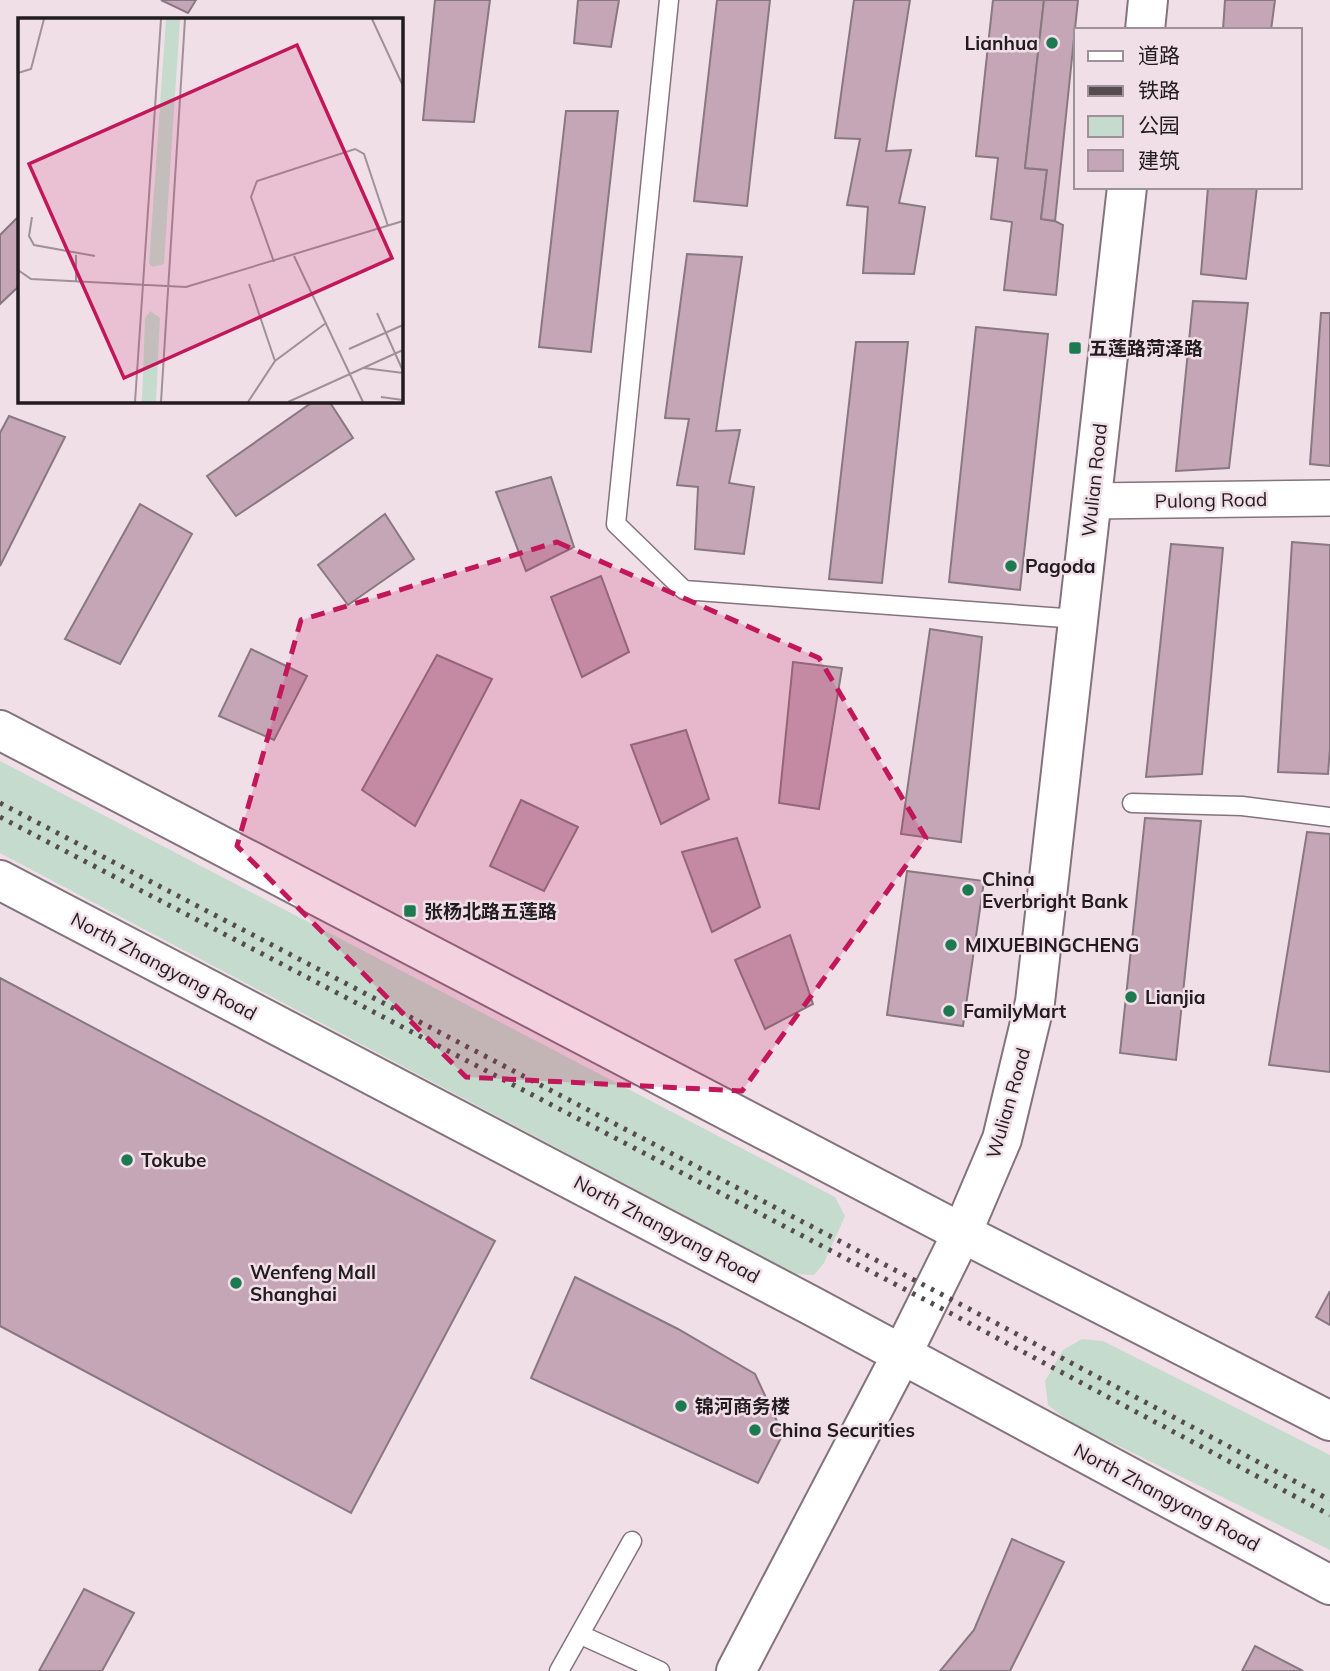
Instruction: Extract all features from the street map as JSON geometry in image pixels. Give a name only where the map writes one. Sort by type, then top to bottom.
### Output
[{"type":"main road","points":[[1145,28],[1148,0]]},
{"type":"main road","name":"Wulian Road","points":[[736,1671],[902,1354],[962,1233],[1002,1139],[1035,1002],[1127,189]]},
{"type":"main road","points":[[0,730],[962,1233],[1330,1421]]},
{"type":"main road","name":"North Zhangyang Road","points":[[0,880],[902,1354],[1330,1585]]},
{"type":"street","name":"Pulong Road","points":[[1091,501],[1330,498]]},
{"type":"lane","points":[[669,0],[616,524],[684,590],[1078,619]]},
{"type":"lane","points":[[1132,803],[1242,806],[1330,817]]},
{"type":"lane","points":[[559,1671],[632,1541]]},
{"type":"lane","points":[[580,1635],[660,1671]]},
{"type":"highlighted area","points":[[557,542],[819,658],[926,838],[742,1091],[466,1077],[237,846],[301,620]]},
{"type":"green space","points":[[0,761],[835,1197],[845,1216],[824,1263],[814,1275],[795,1274],[0,853]]},
{"type":"green space","points":[[1082,1339],[1103,1341],[1330,1455],[1330,1550],[1070,1422],[1048,1405],[1045,1381],[1063,1350]]},
{"type":"building","points":[[161,0],[196,0],[188,13]]},
{"type":"building","points":[[435,0],[490,0],[474,122],[423,120]]},
{"type":"building","points":[[578,0],[619,0],[611,47],[574,43]]},
{"type":"building","points":[[717,0],[770,0],[747,206],[694,201]]},
{"type":"building","points":[[854,0],[910,0],[886,151],[911,150],[899,203],[925,207],[914,274],[863,273],[868,207],[847,205],[860,139],[835,138]]},
{"type":"building","points":[[993,0],[1044,0],[1025,168],[1047,170],[1041,219],[1063,225],[1056,295],[1004,290],[1012,222],[991,219],[998,158],[976,156]]},
{"type":"building","points":[[1044,0],[1078,0],[1055,221],[1041,219],[1047,170],[1025,168]]},
{"type":"building","points":[[1225,0],[1275,0],[1271,28],[1223,28]]},
{"type":"building","points":[[566,111],[618,111],[591,352],[539,347]]},
{"type":"building","points":[[1208,189],[1257,189],[1246,279],[1201,274]]},
{"type":"building","points":[[18,217],[18,287],[0,304],[0,235]]},
{"type":"building","points":[[687,254],[742,257],[716,431],[740,430],[729,483],[754,487],[744,554],[695,549],[698,487],[677,485],[689,419],[665,418]]},
{"type":"building","points":[[1193,301],[1248,303],[1229,468],[1176,471]]},
{"type":"building","points":[[1321,313],[1330,313],[1330,466],[1310,464]]},
{"type":"building","points":[[976,327],[1048,334],[1020,590],[949,582]]},
{"type":"building","points":[[856,342],[908,342],[882,583],[829,579]]},
{"type":"building","points":[[313,402],[330,402],[353,438],[236,516],[207,476]]},
{"type":"building","points":[[9,416],[65,437],[0,566],[0,433]]},
{"type":"building","points":[[551,477],[574,547],[526,571],[496,492]]},
{"type":"building","points":[[140,504],[192,534],[120,664],[65,639]]},
{"type":"building","points":[[385,514],[414,559],[348,605],[318,565]]},
{"type":"building","points":[[1292,542],[1330,545],[1328,774],[1278,772]]},
{"type":"building","points":[[1171,544],[1223,548],[1202,774],[1146,777]]},
{"type":"building","points":[[601,576],[629,652],[582,677],[551,597]]},
{"type":"building","points":[[930,629],[982,637],[961,842],[901,834]]},
{"type":"building","points":[[251,649],[307,676],[274,740],[219,716]]},
{"type":"building","points":[[437,655],[492,679],[415,826],[362,790]]},
{"type":"building","points":[[793,662],[842,668],[819,809],[779,803]]},
{"type":"building","points":[[686,730],[709,799],[661,824],[631,745]]},
{"type":"building","points":[[521,800],[578,827],[544,891],[490,866]]},
{"type":"building","points":[[1145,818],[1201,821],[1176,1060],[1120,1053]]},
{"type":"building","points":[[1307,832],[1330,834],[1330,1072],[1269,1065]]},
{"type":"building","points":[[737,838],[760,907],[712,932],[682,852]]},
{"type":"building","points":[[907,871],[984,881],[963,1026],[887,1015]]},
{"type":"building","points":[[790,935],[813,1004],[765,1029],[735,960]]},
{"type":"building","name":"Wenfeng Mall Shanghai","points":[[0,978],[495,1241],[351,1513],[0,1326]]},
{"type":"building","name":"锦河商务楼","points":[[575,1277],[678,1329],[755,1374],[783,1434],[758,1483],[531,1378]]},
{"type":"building","points":[[1330,1291],[1330,1325],[1316,1317]]},
{"type":"building","points":[[1012,1539],[1064,1562],[1010,1671],[940,1671],[974,1630]]},
{"type":"building","points":[[84,1589],[134,1613],[102,1671],[39,1671]]},
{"type":"building","points":[[1255,1646],[1303,1671],[1242,1671]]},
{"type":"railway","points":[[0,803],[1330,1500]]},
{"type":"railway","points":[[0,817],[935,1305],[1330,1515]]},
{"type":"place","name":"Lianhua","points":[[1052,43]]},
{"type":"place","name":"五莲路菏泽路","points":[[1075,348]]},
{"type":"place","name":"Pagoda","points":[[1011,566]]},
{"type":"place","name":"China Everbright Bank","points":[[968,890]]},
{"type":"place","name":"张杨北路五莲路","points":[[410,911]]},
{"type":"place","name":"MIXUEBINGCHENG","points":[[951,945]]},
{"type":"place","name":"Lianjia","points":[[1131,997]]},
{"type":"place","name":"FamilyMart","points":[[949,1011]]},
{"type":"place","name":"Tokube","points":[[127,1160]]},
{"type":"place","name":"Wenfeng Mall Shanghai","points":[[236,1283]]},
{"type":"place","name":"锦河商务楼","points":[[681,1406]]},
{"type":"place","name":"China Securities","points":[[755,1430]]}]
